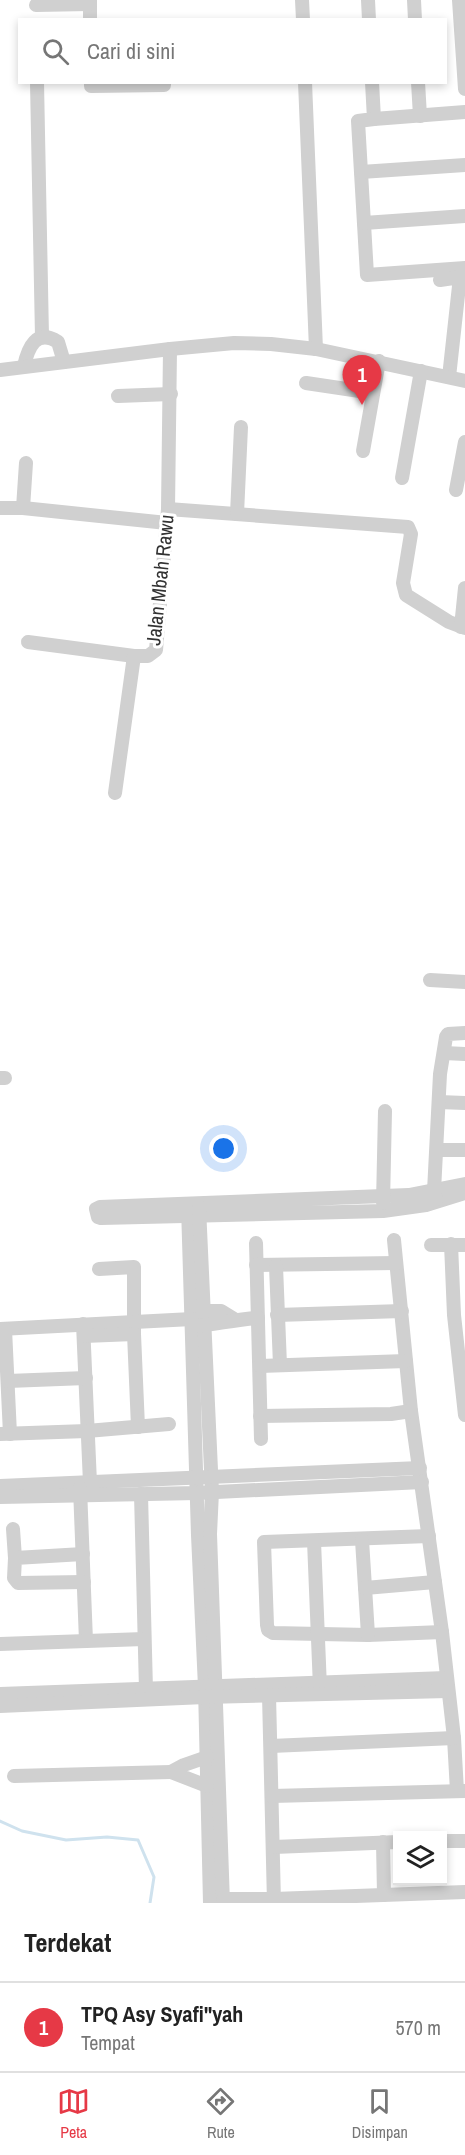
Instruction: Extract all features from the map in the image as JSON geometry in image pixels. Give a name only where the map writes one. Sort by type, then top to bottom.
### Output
[{"type":"street","points":[[302,0],[303,18]]},
{"type":"street","points":[[368,0],[369,18]]},
{"type":"street","points":[[414,0],[415,18]]},
{"type":"street","points":[[459,0],[465,89]]},
{"type":"street","points":[[36,18],[36,2],[90,2],[90,18]]},
{"type":"street","points":[[37,84],[42,337]]},
{"type":"street","points":[[91,84],[91,86],[164,84]]},
{"type":"street","points":[[305,84],[316,349]]},
{"type":"street","points":[[372,84],[374,119]]},
{"type":"street","points":[[418,84],[420,116]]},
{"type":"street","points":[[465,112],[357,121],[367,275],[465,268]]},
{"type":"street","points":[[361,172],[465,165]]},
{"type":"street","points":[[364,223],[465,216]]},
{"type":"street","points":[[440,280],[460,277],[449,377]]},
{"type":"street","points":[[24,366],[29,348],[42,337],[49,337],[58,342],[64,362]]},
{"type":"street","points":[[0,370],[234,343],[316,349],[465,381]]},
{"type":"street","name":"Jalan Mbah Rawu","points":[[115,793],[134,656],[148,656],[156,650],[168,509],[170,349]]},
{"type":"street","points":[[363,451],[379,361]]},
{"type":"street","points":[[402,478],[421,371]]},
{"type":"street","points":[[306,384],[373,393]]},
{"type":"street","points":[[118,396],[171,394]]},
{"type":"street","points":[[237,512],[241,427]]},
{"type":"street","points":[[456,490],[465,442]]},
{"type":"street","points":[[23,508],[26,464]]},
{"type":"street","points":[[0,508],[23,508],[167,523]]},
{"type":"street","points":[[168,509],[237,512],[408,527],[411,534],[403,584],[406,595],[462,626],[465,588]]},
{"type":"street","points":[[28,642],[134,656]]},
{"type":"street","points":[[430,980],[465,982]]},
{"type":"street","points":[[435,1196],[440,1074],[447,1034],[465,1033]]},
{"type":"street","points":[[444,1053],[465,1054]]},
{"type":"street","points":[[439,1102],[465,1102]]},
{"type":"street","points":[[383,1211],[385,1111]]},
{"type":"street","points":[[437,1150],[465,1150]]},
{"type":"street","points":[[465,1184],[435,1196],[383,1211],[194,1209],[100,1207],[96,1209],[96,1212],[101,1218],[194,1209],[383,1196],[435,1196],[465,1193]]},
{"type":"street","points":[[194,1209],[204,1485],[210,1534],[216,1884]]},
{"type":"street","points":[[272,1796],[461,1791],[442,1632],[411,1411],[394,1240]]},
{"type":"street","points":[[256,1244],[261,1439]]},
{"type":"street","points":[[451,1244],[460,1315],[465,1415]]},
{"type":"street","points":[[431,1245],[465,1245]]},
{"type":"street","points":[[256,1265],[396,1263]]},
{"type":"street","points":[[276,1266],[280,1365]]},
{"type":"street","points":[[99,1269],[134,1267],[138,1427]]},
{"type":"street","points":[[277,1315],[402,1311]]},
{"type":"street","points":[[169,1424],[87,1431],[5,1434],[8,1381],[3,1329],[134,1328],[197,1318],[221,1324],[234,1319],[258,1318]]},
{"type":"street","points":[[83,1330],[87,1431],[82,1488],[86,1641]]},
{"type":"street","points":[[260,1366],[406,1361]]},
{"type":"street","points":[[8,1381],[86,1378]]},
{"type":"street","points":[[260,1416],[391,1414],[411,1411]]},
{"type":"street","points":[[0,1486],[82,1488],[204,1485],[421,1475]]},
{"type":"street","points":[[0,1497],[82,1488],[141,1494],[204,1485]]},
{"type":"street","points":[[141,1494],[146,1690]]},
{"type":"street","points":[[13,1529],[14,1578],[18,1583],[84,1582]]},
{"type":"street","points":[[429,1536],[264,1542],[267,1628],[270,1632],[317,1635],[442,1632]]},
{"type":"street","points":[[362,1540],[368,1635]]},
{"type":"street","points":[[314,1541],[320,1688]]},
{"type":"street","points":[[15,1558],[83,1554]]},
{"type":"street","points":[[365,1588],[435,1582]]},
{"type":"street","points":[[0,1644],[144,1639]]},
{"type":"street","points":[[0,1706],[211,1692],[447,1684]]},
{"type":"street","points":[[0,1694],[146,1690],[269,1695],[320,1688]]},
{"type":"street","points":[[211,1692],[207,1786],[219,1902],[325,1900],[384,1894],[465,1892]]},
{"type":"street","points":[[269,1695],[274,1901]]},
{"type":"street","points":[[271,1746],[454,1738]]},
{"type":"street","points":[[171,1772],[207,1757]]},
{"type":"street","points":[[14,1776],[171,1772],[207,1786]]},
{"type":"street","points":[[447,1841],[465,1841]]},
{"type":"street","points":[[274,1847],[390,1842],[384,1894]]},
{"type":"waterway","points":[[0,1821],[22,1831],[66,1840],[107,1837],[138,1840],[154,1877],[150,1903]]},
{"type":"place","name":"TPQ Asy Syafi\"yah","points":[[362,405]]}]
